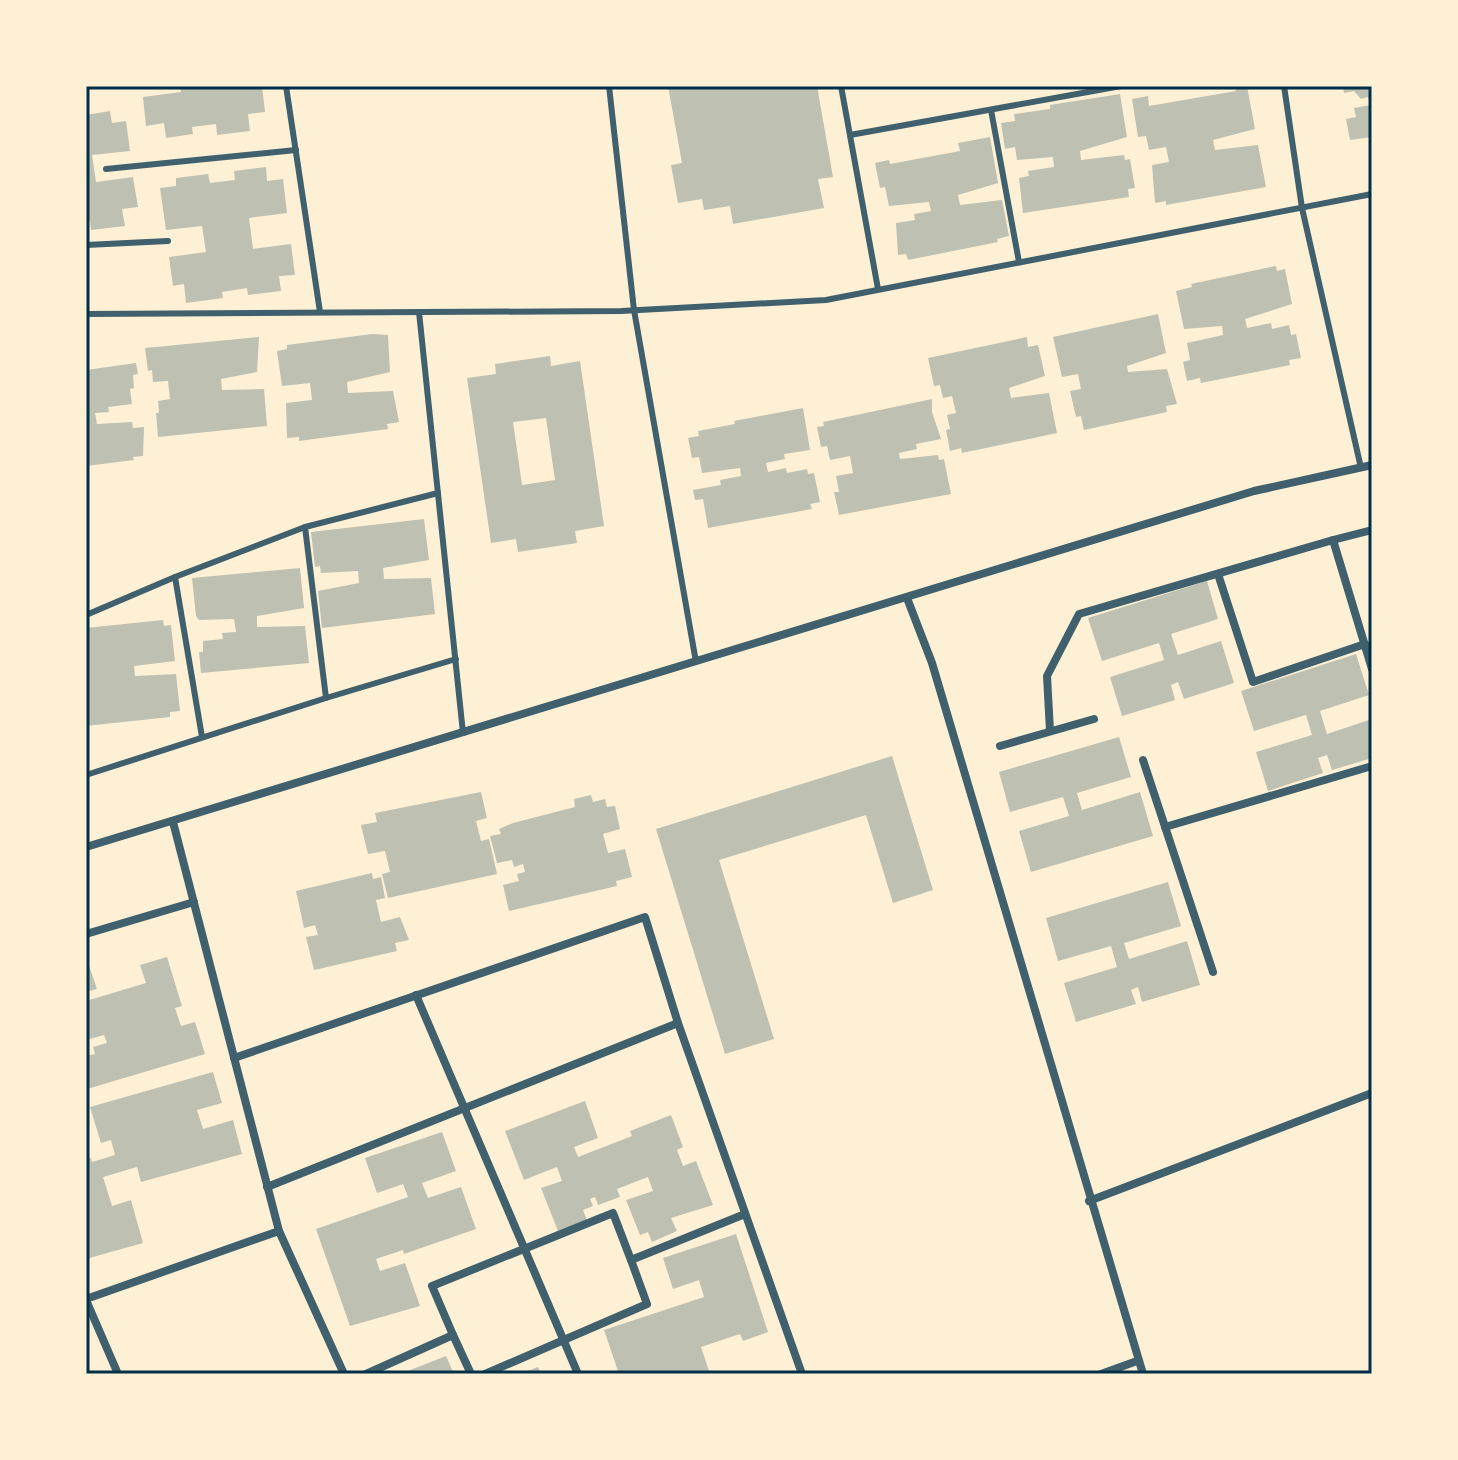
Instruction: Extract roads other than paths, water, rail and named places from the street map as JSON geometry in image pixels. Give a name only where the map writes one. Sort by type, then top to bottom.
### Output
[{"type":"street","points":[[86,847],[1254,491],[1372,465]]},
{"type":"street","points":[[1050,731],[1047,676],[1079,614],[1372,530]]},
{"type":"street","points":[[1333,540],[1372,669]]},
{"type":"street","points":[[1218,574],[1253,682],[1365,644]]},
{"type":"street","points":[[907,598],[932,663],[1089,1201],[1143,1374]]},
{"type":"street","points":[[1000,746],[1094,719]]},
{"type":"street","points":[[1143,760],[1213,972]]},
{"type":"street","points":[[1165,827],[1372,766]]},
{"type":"street","points":[[173,822],[279,1231],[344,1374]]},
{"type":"street","points":[[86,934],[194,902]]},
{"type":"street","points":[[234,1058],[645,917],[678,1023],[802,1374]]},
{"type":"street","points":[[416,995],[578,1374]]},
{"type":"street","points":[[267,1187],[462,1106],[678,1023]]},
{"type":"street","points":[[1089,1201],[1372,1093]]},
{"type":"street","points":[[471,1374],[432,1286],[613,1213],[647,1304],[485,1374]]},
{"type":"street","points":[[631,1260],[745,1214]]},
{"type":"street","points":[[118,1374],[86,1299],[279,1231]]},
{"type":"street","points":[[366,1374],[453,1335]]},
{"type":"street","points":[[1101,1374],[1137,1361]]},
{"type":"lane","points":[[286,86],[320,312]]},
{"type":"lane","points":[[609,86],[634,310],[696,662]]},
{"type":"lane","points":[[841,86],[878,289]]},
{"type":"lane","points":[[850,135],[1121,86]]},
{"type":"lane","points":[[1284,86],[1302,208],[1361,468]]},
{"type":"lane","points":[[991,110],[1019,262]]},
{"type":"lane","points":[[106,169],[296,150]]},
{"type":"lane","points":[[86,314],[634,310],[826,300],[1372,194]]},
{"type":"lane","points":[[86,245],[168,241]]},
{"type":"lane","points":[[419,312],[463,733]]},
{"type":"lane","points":[[86,615],[305,527],[438,493]]},
{"type":"lane","points":[[305,527],[326,698]]},
{"type":"lane","points":[[175,577],[202,737]]},
{"type":"lane","points":[[86,775],[456,659]]}]
